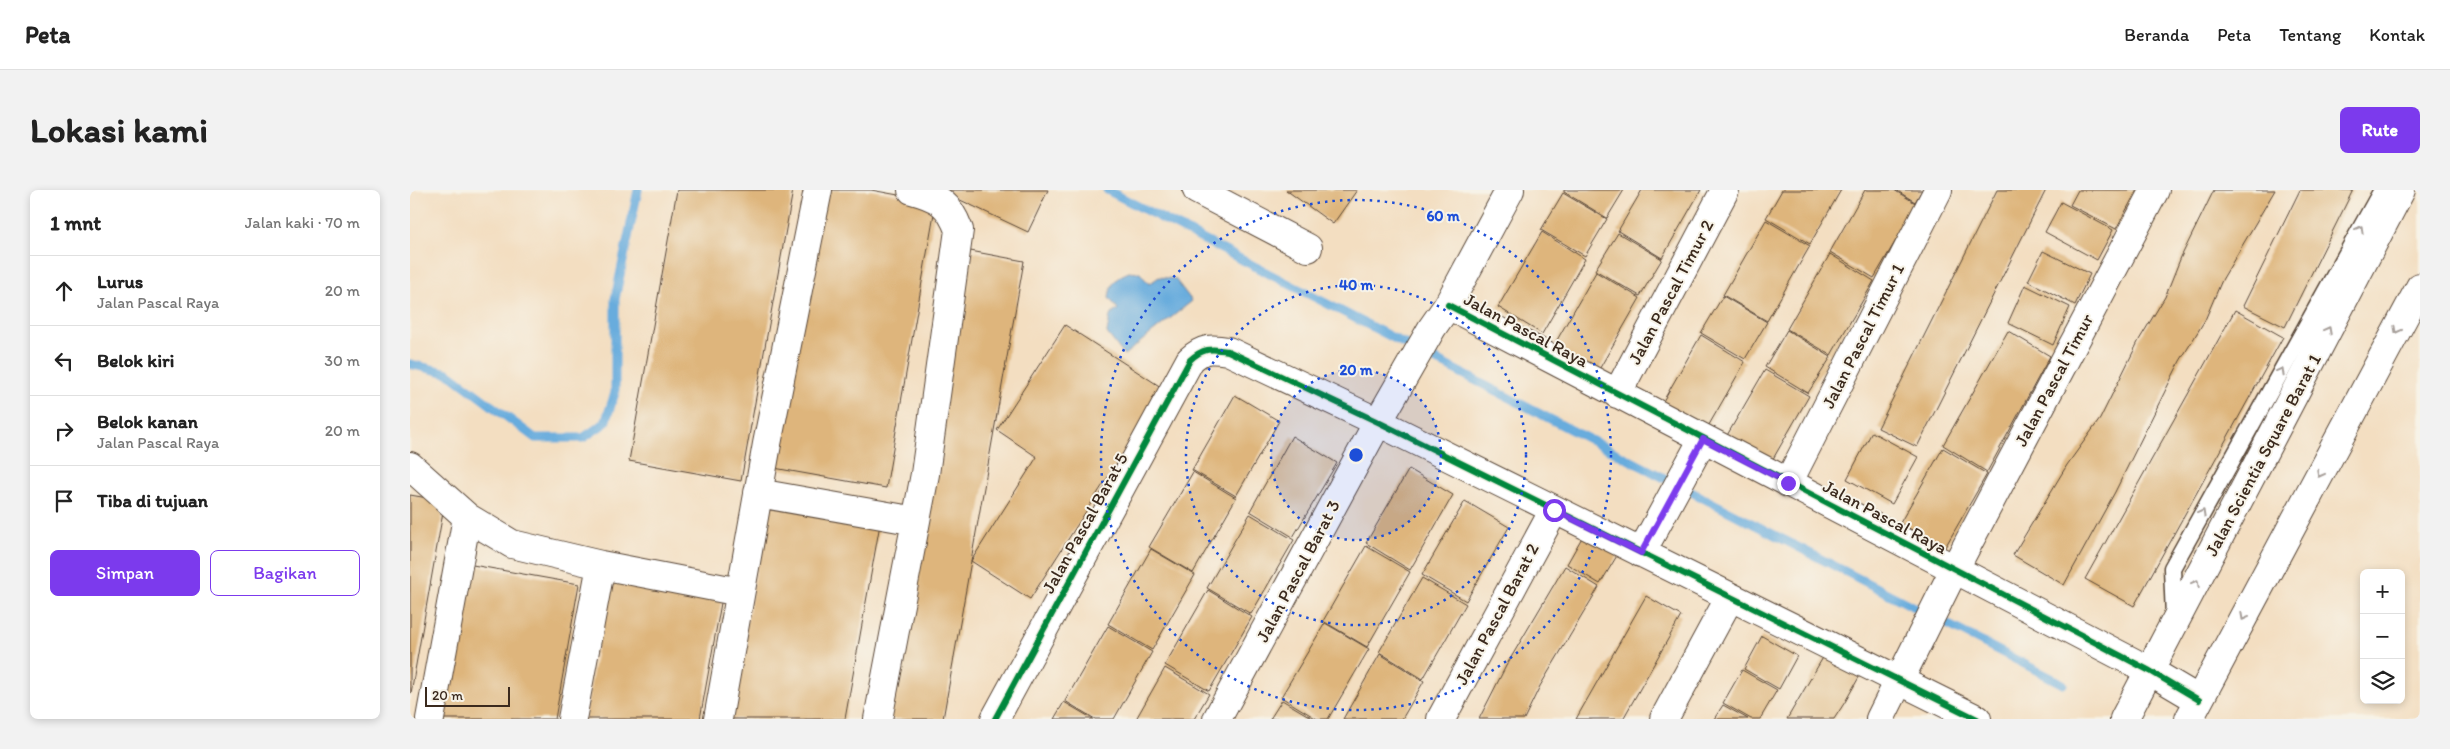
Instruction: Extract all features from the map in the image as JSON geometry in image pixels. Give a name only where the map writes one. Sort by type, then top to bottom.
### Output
[{"type":"street","points":[[718,719],[758,493],[818,190]]},
{"type":"street","points":[[878,719],[925,474],[958,230],[950,211],[935,196],[912,190]]},
{"type":"street","points":[[1197,190],[1228,197],[1308,248]]},
{"type":"street","name":"Jalan Pascal Barat 3","points":[[1217,719],[1378,422],[1432,328],[1448,306],[1510,190]]},
{"type":"street","name":"Jalan Pascal Timur 2","points":[[1617,394],[1725,190]]},
{"type":"street","name":"Jalan Pascal Timur 1","points":[[1788,483],[1938,190]]},
{"type":"street","name":"Jalan Pascal Timur","points":[[1880,719],[1901,681],[1949,581],[2155,190]]},
{"type":"street","name":"Jalan Scientia Square Barat 1","points":[[2124,719],[2401,190]]},
{"type":"street","points":[[2194,710],[2420,287]]},
{"type":"street","name":"Jalan Pascal Raya","points":[[1448,306],[1788,483],[1949,581],[2150,671],[2194,710]]},
{"type":"street","name":"Jalan Pascal Barat 5","points":[[996,719],[1190,360],[1207,348],[1228,351],[1378,422]]},
{"type":"street","points":[[1378,422],[1977,719]]},
{"type":"street","points":[[1641,553],[1666,503],[1703,439]]},
{"type":"street","points":[[410,466],[467,517],[512,544],[601,565],[740,592]]},
{"type":"street","points":[[758,493],[916,521]]},
{"type":"street","name":"Jalan Pascal Barat 2","points":[[1441,719],[1554,510]]},
{"type":"street","points":[[430,719],[467,517]]},
{"type":"street","points":[[572,719],[601,565]]},
{"type":"street","points":[[1664,719],[1730,597]]},
{"type":"lane","points":[[2175,624],[2172,568],[2382,190]]},
{"type":"water","points":[[1129,272],[1140,273],[1149,284],[1159,277],[1175,279],[1192,301],[1124,355],[1107,333],[1110,316],[1118,309],[1109,298],[1115,281]]},
{"type":"building","points":[[677,190],[793,190],[741,481],[629,461]]},
{"type":"building","points":[[823,190],[871,190],[936,202],[886,488],[774,468]]},
{"type":"building","points":[[939,190],[1048,190],[1028,232]]},
{"type":"building","points":[[1286,190],[1357,190],[1333,224]]},
{"type":"building","points":[[1564,190],[1624,190],[1607,218],[1564,192]]},
{"type":"building","points":[[1642,190],[1701,190],[1662,258],[1618,231]]},
{"type":"building","points":[[1782,190],[1841,190],[1810,244],[1766,218]]},
{"type":"building","points":[[1865,190],[1894,190],[1917,204],[1874,278],[1830,252]]},
{"type":"building","points":[[1896,190],[1922,190],[1915,202]]},
{"type":"building","points":[[1997,190],[2046,190],[1917,447],[1878,428]]},
{"type":"building","points":[[2078,190],[2137,190],[2116,229],[2070,205]]},
{"type":"building","points":[[2214,190],[2275,190],[2222,280],[2205,320],[2180,361],[2115,492],[2064,585],[2013,555],[2067,465],[2100,419],[2139,340],[2165,297],[2181,257]]},
{"type":"building","points":[[2300,190],[2353,190],[2285,327],[2243,306]]},
{"type":"building","points":[[1563,193],[1607,219],[1585,256],[1541,230]]},
{"type":"building","points":[[2061,202],[2113,230],[2097,260],[2045,232]]},
{"type":"building","points":[[1766,220],[1810,246],[1767,321],[1723,295]]},
{"type":"building","points":[[1542,232],[1585,259],[1542,334],[1498,307]]},
{"type":"building","points":[[1618,233],[1662,259],[1640,296],[1595,270]]},
{"type":"building","points":[[965,250],[1024,261],[943,719],[883,719]]},
{"type":"building","points":[[2043,251],[2090,274],[2075,305],[2028,281]]},
{"type":"building","points":[[1830,254],[1874,281],[1831,355],[1787,329]]},
{"type":"building","points":[[1596,272],[1640,298],[1597,373],[1553,347]]},
{"type":"building","points":[[2025,285],[2070,307],[2053,345],[2008,323]]},
{"type":"building","points":[[1723,296],[1767,322],[1745,359],[1701,333]]},
{"type":"building","points":[[2235,310],[2283,337],[2134,606],[2085,579]]},
{"type":"building","points":[[1065,325],[1164,389],[1030,599],[971,561],[1037,457],[997,430]]},
{"type":"building","points":[[1787,330],[1831,357],[1808,393],[1765,367]]},
{"type":"building","points":[[2008,331],[2050,356],[1987,472],[1943,445]]},
{"type":"building","points":[[1701,335],[1745,362],[1702,437],[1658,410]]},
{"type":"building","points":[[1765,370],[1809,396],[1766,471],[1722,444]]},
{"type":"building","points":[[1235,395],[1279,421],[1236,496],[1192,470]]},
{"type":"building","points":[[1872,432],[1918,457],[1892,504],[1847,479]]},
{"type":"building","points":[[1292,436],[1337,463],[1293,537],[1250,511]]},
{"type":"building","points":[[1943,448],[1987,474],[1944,549],[1900,523]]},
{"type":"building","points":[[1409,469],[1453,495],[1410,570],[1366,543]]},
{"type":"building","points":[[1193,472],[1236,498],[1193,573],[1149,547]]},
{"type":"building","points":[[410,495],[445,501],[411,693],[410,693]]},
{"type":"building","points":[[1465,501],[1509,527],[1466,601],[1422,575]]},
{"type":"building","points":[[768,504],[880,524],[845,719],[730,719]]},
{"type":"building","points":[[1250,514],[1294,540],[1251,614],[1207,588]]},
{"type":"building","points":[[1584,534],[1618,554],[1600,584],[1567,564]]},
{"type":"building","points":[[1366,546],[1410,572],[1367,647],[1323,621]]},
{"type":"building","points":[[1151,549],[1195,575],[1152,650],[1108,624]]},
{"type":"building","points":[[467,564],[579,584],[555,719],[440,719]]},
{"type":"building","points":[[1565,566],[1599,587],[1540,686],[1524,719],[1479,719],[1506,666]]},
{"type":"building","points":[[610,572],[723,592],[700,719],[585,719]]},
{"type":"building","points":[[1422,578],[1466,604],[1423,679],[1379,652]]},
{"type":"building","points":[[1208,590],[1252,617],[1209,691],[1165,665]]},
{"type":"building","points":[[1646,596],[1681,616],[1623,719],[1576,719]]},
{"type":"building","points":[[1325,623],[1369,649],[1328,719],[1317,719],[1281,697]]},
{"type":"building","points":[[1108,626],[1152,652],[1114,719],[1095,719],[1065,701]]},
{"type":"building","points":[[1762,636],[1797,656],[1779,689],[1744,669]]},
{"type":"building","points":[[1828,649],[1863,670],[1845,702],[1834,719],[1787,719]]},
{"type":"building","points":[[1380,654],[1424,681],[1402,719],[1343,719]]},
{"type":"building","points":[[1165,668],[1209,694],[1194,719],[1136,719]]},
{"type":"building","points":[[1742,670],[1777,690],[1760,719],[1751,719],[1723,703]]},
{"type":"building","points":[[1282,700],[1314,719],[1270,719]]},
{"type":"building","points":[[1064,702],[1093,719],[1054,719]]},
{"type":"building","points":[[1723,705],[1748,719],[1714,719]]},
{"type":"waterway","points":[[410,364],[448,373],[535,438],[583,438],[605,423],[615,393],[615,299],[638,190]]},
{"type":"waterway","points":[[1107,190],[2063,684]]},
{"type":"cycle path","points":[[1448,305],[2150,671],[2199,700]]},
{"type":"cycle path","points":[[995,719],[1190,360],[1199,353],[1212,349],[1228,351],[1378,422],[1977,719]]},
{"type":"route","points":[[1554,510],[1641,553],[1666,503],[1703,439],[1788,483]]}]
